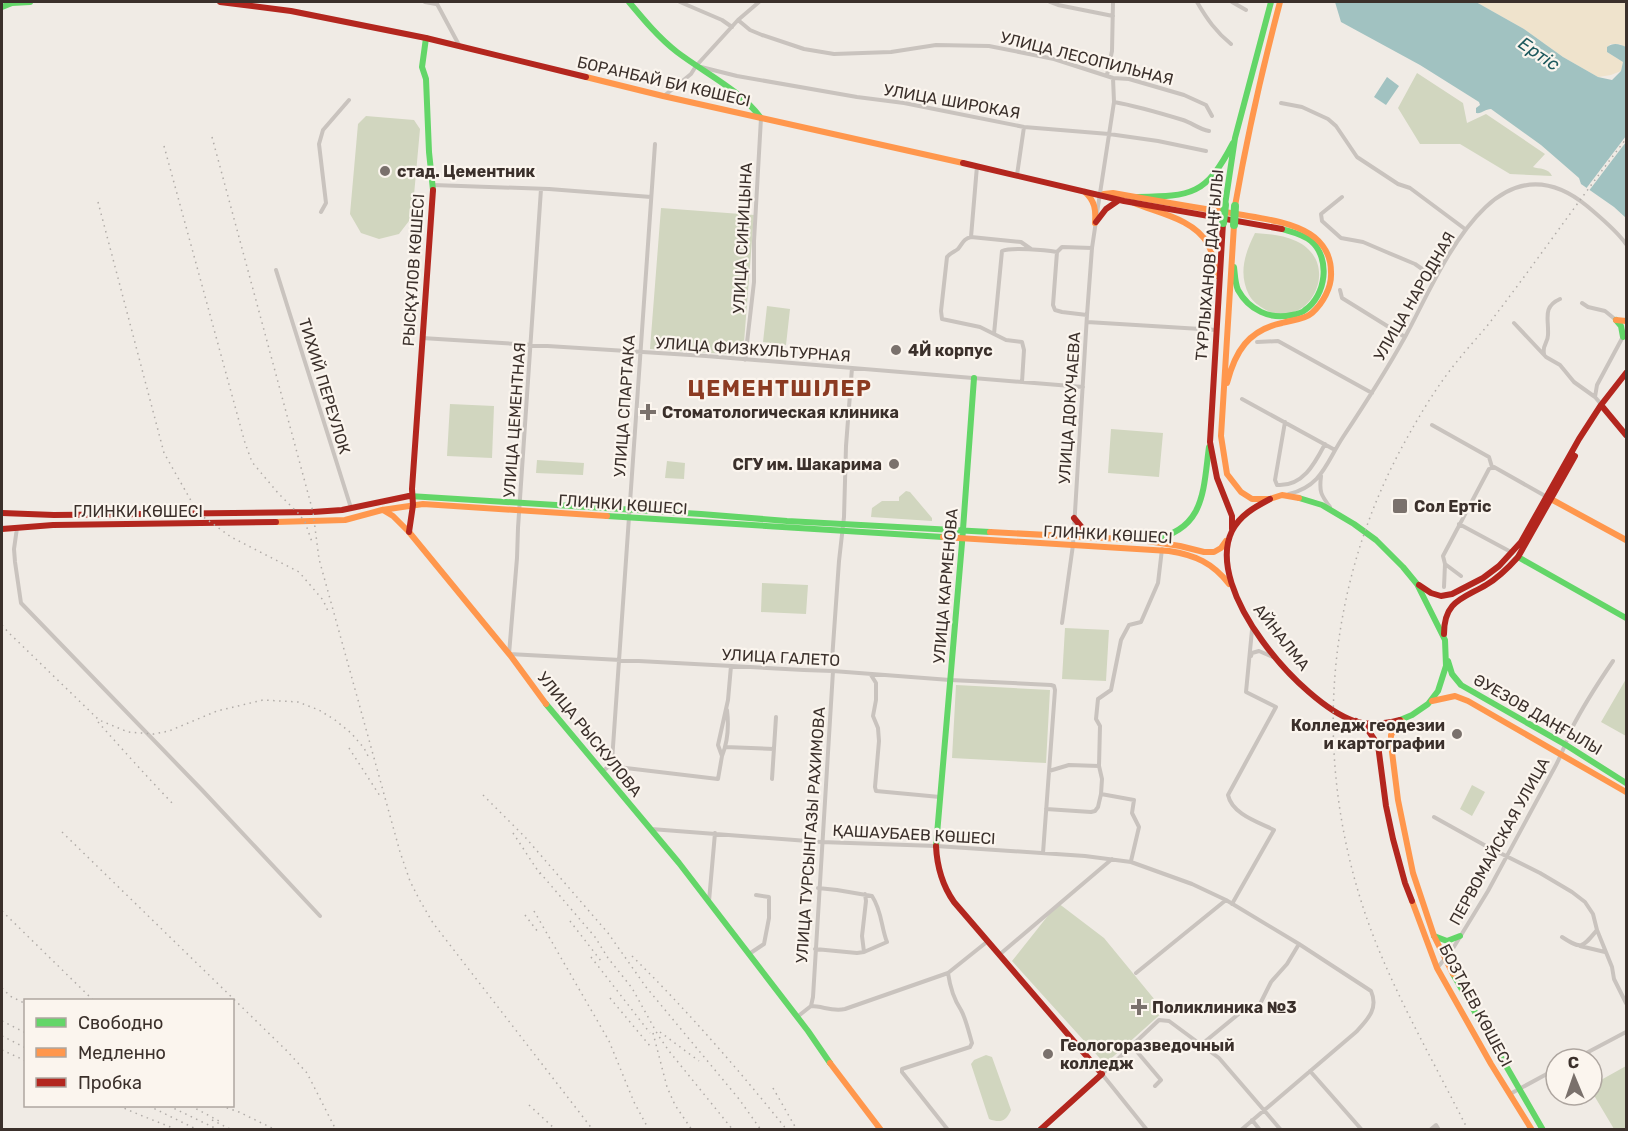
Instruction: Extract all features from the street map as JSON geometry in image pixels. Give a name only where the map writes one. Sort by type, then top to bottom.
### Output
[{"type":"main road","points":[[2,7],[12,3],[30,2]]},
{"type":"main road","name":"БОРАНБАЙ БИ КӨШЕСІ","points":[[220,2],[291,11],[426,38],[663,96],[1120,200],[1134,200]]},
{"type":"main road","points":[[629,2],[660,39],[749,102],[761,118]]},
{"type":"main road","name":"ТҰРЛЫХАНОВ ДАҢҒЫЛЫ","points":[[1270,499],[1252,499],[1241,492],[1227,474],[1221,436],[1235,206],[1271,2]]},
{"type":"main road","name":"ТҰРЛЫХАНОВ ДАҢҒЫЛЫ","points":[[1231,533],[1232,516],[1217,478],[1210,442],[1223,223],[1235,138],[1280,2]]},
{"type":"main road","name":"РЫСҚҰЛОВ КӨШЕСІ","points":[[413,505],[433,185],[429,152],[426,79],[422,67],[426,38]]},
{"type":"main road","points":[[1134,200],[1173,196],[1192,192],[1205,186],[1216,175],[1235,138]]},
{"type":"main road","points":[[1078,189],[1088,194],[1095,204],[1095,223]]},
{"type":"main road","name":"БОРАНБАЙ БИ КӨШЕСІ","points":[[1100,194],[1113,194],[1134,200],[1274,221],[1310,233],[1321,243],[1330,259],[1332,282],[1322,300],[1310,314],[1301,315]]},
{"type":"main road","points":[[1095,223],[1101,213],[1120,200]]},
{"type":"main road","points":[[1134,200],[1178,219],[1201,234],[1213,256],[1219,294]]},
{"type":"main road","points":[[1231,256],[1238,288],[1249,305],[1262,314],[1277,317],[1301,315]]},
{"type":"main road","points":[[1223,397],[1240,347],[1248,339],[1273,325],[1301,315]]},
{"type":"main road","points":[[1616,320],[1626,321]]},
{"type":"main road","points":[[1616,320],[1625,334]]},
{"type":"main road","points":[[1402,721],[1431,701],[1440,687],[1447,659],[1444,621],[1449,609],[1464,596],[1488,584],[1507,569],[1521,542],[1550,498],[1579,439],[1601,405],[1626,373]]},
{"type":"main road","name":"УЛИЦА КАРМЕНОВА","points":[[974,378],[936,846],[937,865],[944,888],[954,902],[1102,1074]]},
{"type":"main road","points":[[1601,405],[1626,435]]},
{"type":"main road","points":[[1141,540],[1157,539],[1175,533],[1187,525],[1198,511],[1210,442]]},
{"type":"main road","name":"ГЛИНКИ КӨШЕСІ","points":[[6,513],[54,516],[152,513],[313,513],[351,508],[412,495],[520,507]]},
{"type":"main road","points":[[1231,533],[1241,518],[1270,499],[1282,495],[1310,501],[1334,512],[1376,540],[1403,567],[1417,584],[1445,640]]},
{"type":"main road","points":[[1550,498],[1626,540]]},
{"type":"main road","name":"ГЛИНКИ КӨШЕСІ","points":[[2,529],[53,525],[340,520],[382,510],[423,504],[520,507],[1073,541],[1162,549],[1199,557],[1212,564],[1231,586]]},
{"type":"main road","points":[[409,532],[413,505]]},
{"type":"main road","name":"УЛИЦА РЫСКУЛОВА","points":[[382,510],[393,516],[409,532],[509,654],[556,717],[679,863],[881,1130]]},
{"type":"main road","points":[[6,513],[15,520],[15,528]]},
{"type":"main road","points":[[152,513],[154,524]]},
{"type":"main road","points":[[1074,518],[1084,530],[1098,538]]},
{"type":"main road","name":"ГЛИНКИ КӨШЕСІ","points":[[1073,541],[1098,538],[1141,540],[1214,552],[1221,548],[1231,533]]},
{"type":"main road","name":"АЙНАЛМА","points":[[1231,533],[1226,557],[1231,586],[1252,627],[1277,659],[1307,690],[1343,716],[1356,721],[1383,724],[1402,721]]},
{"type":"main road","points":[[1417,584],[1441,596],[1452,594],[1483,578],[1515,555]]},
{"type":"main road","points":[[1515,555],[1626,618]]},
{"type":"main road","name":"ӘУЕЗОВ ДАҢҒЫЛЫ","points":[[1447,659],[1455,680],[1626,783]]},
{"type":"main road","name":"ӘУЕЗОВ ДАҢҒЫЛЫ","points":[[1431,701],[1455,696],[1461,698],[1626,792]]},
{"type":"main road","name":"БОЗТАЕВ КӨШЕСІ","points":[[1356,721],[1368,730],[1378,746],[1393,839],[1405,883],[1437,968],[1491,1064],[1532,1130]]},
{"type":"main road","name":"БОЗТАЕВ КӨШЕСІ","points":[[1402,721],[1391,735],[1398,800],[1413,873],[1434,936],[1543,1130]]},
{"type":"main road","points":[[1434,936],[1446,942],[1460,936]]},
{"type":"main road","points":[[1040,1130],[1102,1074]]},
{"type":"street","points":[[425,2],[436,3],[459,46]]},
{"type":"street","points":[[680,2],[722,20],[732,27]]},
{"type":"street","points":[[663,96],[691,74],[738,20],[759,2]]},
{"type":"street","points":[[1050,2],[1113,16]]},
{"type":"street","points":[[1107,75],[1112,51],[1113,2]]},
{"type":"street","points":[[1197,2],[1218,34],[1231,44]]},
{"type":"street","points":[[1232,2],[1246,10]]},
{"type":"street","name":"УЛИЦА ЛЕСОПИЛЬНАЯ","points":[[738,20],[750,30],[762,35],[804,48],[834,54],[891,52],[936,45],[989,46],[1054,60],[1113,78],[1129,79],[1199,101],[1208,107],[1212,116]]},
{"type":"street","name":"УЛИЦА ШИРОКАЯ","points":[[696,66],[737,76],[904,103],[1024,127],[1109,134],[1206,150]]},
{"type":"street","name":"УЛИЦА ДОКУЧАЕВА","points":[[1062,623],[1073,541],[1092,248],[1114,102],[1113,78]]},
{"type":"street","points":[[321,212],[326,203],[319,144],[323,130],[349,100]]},
{"type":"street","points":[[1114,102],[1187,122],[1209,131]]},
{"type":"street","points":[[1281,103],[1302,107],[1328,119],[1336,126],[1357,157],[1398,184],[1410,188],[1466,229]]},
{"type":"street","name":"УЛИЦА СИНИЦЫНА","points":[[745,360],[754,282],[761,118]]},
{"type":"street","points":[[1017,175],[1024,127]]},
{"type":"street","name":"УЛИЦА СПАРТАКА","points":[[609,766],[612,761],[655,144]]},
{"type":"street","points":[[971,237],[977,166]]},
{"type":"street","name":"УЛИЦА НАРОДНАЯ","points":[[1282,495],[1305,489],[1321,475],[1372,393],[1405,337],[1435,278],[1466,229],[1480,212],[1505,192],[1519,186],[1547,184],[1576,197],[1622,237],[1626,244]]},
{"type":"street","points":[[433,185],[541,189],[651,197]]},
{"type":"street","name":"УЛИЦА ЦЕМЕНТНАЯ","points":[[509,654],[541,189]]},
{"type":"street","points":[[1342,197],[1322,214],[1321,218],[1341,238],[1374,246],[1415,264],[1435,278]]},
{"type":"street","points":[[1022,382],[1024,350],[1022,342],[1006,340],[982,328],[942,320],[941,311],[947,257],[965,239],[971,237],[1021,242],[1031,249]]},
{"type":"street","points":[[1087,315],[1062,312],[1053,305],[1057,252],[1062,247],[1092,248]]},
{"type":"street","points":[[994,334],[1002,251],[1031,249],[1057,252]]},
{"type":"street","name":"ТИХИЙ ПЕРЕУЛОК","points":[[276,270],[351,508]]},
{"type":"street","points":[[1340,290],[1342,298],[1405,337]]},
{"type":"street","points":[[1546,357],[1543,347],[1548,337],[1547,314],[1551,305],[1560,299]]},
{"type":"street","points":[[1582,303],[1588,307],[1605,311],[1616,320]]},
{"type":"street","points":[[1087,322],[1217,330]]},
{"type":"street","points":[[1514,323],[1546,357],[1560,365],[1574,382],[1601,405]]},
{"type":"street","points":[[1594,398],[1597,385],[1625,334]]},
{"type":"street","name":"УЛИЦА ФИЗКУЛЬТУРНАЯ","points":[[422,338],[640,352],[1083,387]]},
{"type":"street","points":[[1257,342],[1278,342],[1372,393]]},
{"type":"street","points":[[832,660],[843,527],[852,368]]},
{"type":"street","points":[[1242,399],[1335,450]]},
{"type":"street","points":[[1285,422],[1275,480],[1277,485],[1288,484],[1303,476],[1311,469],[1325,444]]},
{"type":"street","points":[[1432,425],[1489,458],[1492,467],[1550,498]]},
{"type":"street","points":[[1444,587],[1443,556],[1492,467]]},
{"type":"street","points":[[1321,475],[1322,496],[1334,512]]},
{"type":"street","points":[[338,510],[340,520]]},
{"type":"street","points":[[1459,524],[1515,555]]},
{"type":"street","points":[[15,528],[15,562],[21,603],[210,798],[320,916]]},
{"type":"street","points":[[1046,809],[1091,812],[1098,807],[1102,779],[1099,766],[1100,726],[1096,719],[1098,699],[1111,690],[1121,640],[1129,625],[1141,622],[1158,583],[1162,549]]},
{"type":"street","points":[[1444,564],[1461,576]]},
{"type":"street","points":[[1232,904],[1274,830],[1233,808],[1228,798],[1276,707],[1246,692],[1252,627]]},
{"type":"street","points":[[1249,659],[1252,653],[1260,651],[1277,659]]},
{"type":"street","name":"УЛИЦА ГАЛЕТО","points":[[509,654],[1051,685],[1055,690],[1049,771]]},
{"type":"street","name":"ПЕРВОМАЙСКАЯ УЛИЦА","points":[[1437,968],[1446,959],[1507,855],[1561,755],[1570,731],[1593,690],[1613,661]]},
{"type":"street","points":[[722,756],[718,745],[727,706],[731,666]]},
{"type":"street","name":"УЛИЦА ТУРСЫНГАЗЫ РАХИМОВА","points":[[812,1004],[833,671]]},
{"type":"street","points":[[871,675],[876,683],[873,716],[878,728],[879,741],[876,791],[940,797]]},
{"type":"street","points":[[602,772],[609,766],[718,778],[728,728],[727,706]]},
{"type":"street","points":[[772,779],[776,717]]},
{"type":"street","points":[[725,747],[774,749]]},
{"type":"street","points":[[1043,854],[1049,771],[1069,765],[1099,766]]},
{"type":"street","points":[[1101,794],[1134,800],[1132,813],[1139,827],[1131,862]]},
{"type":"street","points":[[1434,817],[1507,855],[1572,892],[1585,902],[1593,914],[1614,979],[1626,1003]]},
{"type":"street","name":"ҚАШАУБАЕВ КӨШЕСІ","points":[[649,828],[821,842],[936,846],[1112,859],[1131,862],[1192,884],[1226,900],[1299,944],[1371,992],[1374,1002],[1370,1017],[1310,1071]]},
{"type":"street","points":[[709,903],[715,833]]},
{"type":"street","points":[[999,955],[1112,859]]},
{"type":"street","points":[[815,949],[864,952],[887,942],[881,916],[873,896],[819,888]]},
{"type":"street","points":[[864,952],[862,936],[865,894]]},
{"type":"street","points":[[748,954],[764,944],[769,918],[769,897],[756,895]]},
{"type":"street","points":[[1136,973],[1226,900]]},
{"type":"street","points":[[1579,946],[1586,943],[1597,930]]},
{"type":"street","points":[[1562,937],[1574,945],[1606,952]]},
{"type":"street","points":[[797,1018],[812,1004],[830,1010],[844,1010],[948,973],[988,941]]},
{"type":"street","points":[[1202,1044],[1241,1012],[1256,1012],[1271,982],[1287,964],[1299,944]]},
{"type":"street","points":[[948,973],[949,984],[954,999],[962,1011],[972,1045],[902,1069],[902,1072],[948,1130]]},
{"type":"street","points":[[1148,1130],[1102,1074],[1159,1020],[1163,1019],[1219,1058],[1281,1130]]},
{"type":"street","points":[[1598,1047],[1626,1032]]},
{"type":"street","points":[[1133,1047],[1161,1080],[1155,1086]]},
{"type":"street","points":[[1240,1130],[1310,1071],[1362,1130]]},
{"type":"street","points":[[1510,1094],[1544,1075]]},
{"type":"street","points":[[1252,1119],[1260,1130]]},
{"type":"street","points":[[1430,1130],[1436,1125],[1438,1130]]},
{"type":"green space","points":[[1417,73],[1463,103],[1467,123],[1486,114],[1545,154],[1533,167],[1546,170],[1552,176],[1510,174],[1460,144],[1420,144],[1398,108]]},
{"type":"green space","name":"стад. Цементник","points":[[366,116],[414,120],[420,129],[412,217],[399,234],[379,239],[361,233],[350,214],[358,124]]},
{"type":"green space","points":[[661,208],[754,215],[743,355],[650,349]]},
{"type":"green space","points":[[1255,233],[1281,236],[1296,241],[1310,251],[1318,264],[1319,278],[1315,292],[1307,304],[1296,312],[1282,314],[1266,310],[1256,304],[1249,295],[1243,271],[1248,248]]},
{"type":"green space","points":[[767,306],[790,309],[786,345],[763,342]]},
{"type":"green space","points":[[450,404],[494,406],[492,458],[447,456]]},
{"type":"green space","points":[[1111,429],[1163,433],[1159,477],[1108,473]]},
{"type":"green space","points":[[537,460],[584,463],[583,475],[536,473]]},
{"type":"green space","points":[[667,461],[685,463],[684,479],[665,478]]},
{"type":"green space","points":[[906,491],[910,492],[932,518],[932,521],[871,517],[872,508],[882,501],[899,501],[899,497]]},
{"type":"green space","points":[[762,583],[808,585],[806,614],[761,612]]},
{"type":"green space","points":[[1065,628],[1109,630],[1106,681],[1062,679]]},
{"type":"green space","points":[[1626,679],[1626,736],[1601,722]]},
{"type":"green space","points":[[956,685],[1050,690],[1046,763],[952,758]]},
{"type":"green space","points":[[1472,785],[1485,792],[1472,816],[1460,809]]},
{"type":"green space","points":[[1058,903],[1104,938],[1164,1011],[1105,1064],[1012,961]]},
{"type":"green space","points":[[986,1055],[992,1057],[1011,1110],[1002,1120],[989,1119],[971,1064],[974,1060]]},
{"type":"green space","points":[[1626,1066],[1626,1129],[1614,1129],[1601,1107],[1604,1107],[1604,1078]]},
{"type":"sand","points":[[1476,2],[1626,2],[1626,47],[1610,44],[1607,52],[1623,62],[1621,71],[1598,77],[1563,57],[1524,29]]},
{"type":"water","name":"Ертіс","points":[[1335,2],[1476,2],[1524,29],[1563,57],[1598,77],[1612,80],[1621,71],[1623,62],[1607,52],[1607,47],[1616,44],[1626,47],[1626,218],[1581,184],[1579,178],[1541,145],[1491,109],[1476,113],[1479,102],[1420,65],[1341,22]]},
{"type":"water","points":[[1387,77],[1399,86],[1386,105],[1374,97]]},
{"type":"pier","points":[[1626,136],[1626,142],[1588,192],[1585,190]]},
{"type":"railway","points":[[212,137],[313,512],[319,559],[410,881],[433,923],[593,1130]]},
{"type":"railway","points":[[1468,1130],[1392,981],[1371,930],[1352,869],[1339,806],[1334,743],[1335,680],[1342,617],[1357,556],[1379,496],[1407,438],[1431,397],[1494,317],[1626,139]]},
{"type":"railway","points":[[164,146],[252,462],[305,522],[312,542]]},
{"type":"railway","points":[[98,202],[164,453],[198,513],[231,537],[299,572],[323,600],[328,611]]},
{"type":"railway","points":[[2,625],[99,720],[128,732],[154,734],[169,731],[217,711],[263,700],[298,702],[319,710],[335,720],[351,733],[369,758]]},
{"type":"railway","points":[[98,722],[175,806]]},
{"type":"railway","points":[[349,748],[380,796]]},
{"type":"railway","points":[[483,795],[525,837],[608,933],[646,987],[739,1099],[761,1130]]},
{"type":"railway","points":[[62,832],[234,999]]},
{"type":"railway","points":[[513,833],[540,874]]},
{"type":"railway","points":[[536,868],[595,937],[608,958],[632,988],[669,1051],[733,1130]]},
{"type":"railway","points":[[2,911],[92,999]]},
{"type":"railway","points":[[534,911],[609,1041],[634,1102],[649,1130]]},
{"type":"railway","points":[[525,915],[538,932]]},
{"type":"railway","points":[[570,921],[601,961]]},
{"type":"railway","points":[[632,956],[712,1040],[787,1130]]},
{"type":"railway","points":[[591,957],[650,1033]]},
{"type":"railway","points":[[2,988],[10,996],[24,1003]]},
{"type":"railway","points":[[610,998],[650,1046]]},
{"type":"railway","points":[[234,999],[307,1073],[336,1130]]},
{"type":"railway","points":[[2,1021],[24,1032]]},
{"type":"railway","points":[[660,1032],[699,1061]]},
{"type":"railway","points":[[653,1033],[667,1087],[675,1105],[692,1130]]},
{"type":"railway","points":[[2,1036],[24,1047]]},
{"type":"railway","points":[[2,1050],[24,1060]]},
{"type":"railway","points":[[773,1088],[797,1130]]},
{"type":"railway","points":[[529,1105],[556,1130]]},
{"type":"railway","points":[[121,1107],[178,1130]]},
{"type":"railway","points":[[151,1107],[198,1130]]},
{"type":"railway","points":[[171,1107],[219,1130]]},
{"type":"railway","points":[[193,1107],[221,1122]]},
{"type":"railway","points":[[224,1107],[276,1130]]},
{"type":"railway","points":[[212,1120],[232,1130]]},
{"type":"traffic: fast","points":[[2,7],[12,3],[30,2]]},
{"type":"traffic: fast","points":[[629,2],[670,47],[732,90],[761,118]]},
{"type":"traffic: fast","points":[[1225,205],[1235,138],[1271,2]]},
{"type":"traffic: fast","points":[[426,38],[422,67],[426,79],[433,190]]},
{"type":"traffic: fast","points":[[1134,197],[1170,196],[1194,190],[1214,174],[1233,143]]},
{"type":"traffic: fast","points":[[1223,223],[1225,205]]},
{"type":"traffic: fast","points":[[1234,225],[1235,206]]},
{"type":"traffic: fast","points":[[1234,267],[1238,290],[1254,308],[1276,316],[1292,315],[1304,311],[1318,296],[1323,277],[1321,257],[1311,241],[1282,229]]},
{"type":"traffic: fast","points":[[1616,320],[1621,326],[1623,337]]},
{"type":"traffic: fast","points":[[936,846],[974,378]]},
{"type":"traffic: fast","points":[[1151,540],[1169,535],[1182,528],[1192,518],[1202,494],[1209,447]]},
{"type":"traffic: fast","points":[[409,496],[990,532]]},
{"type":"traffic: fast","points":[[1299,498],[1322,505],[1376,540],[1417,584],[1445,640],[1446,666],[1438,691],[1428,704],[1400,720]]},
{"type":"traffic: fast","points":[[607,516],[943,537]]},
{"type":"traffic: fast","points":[[1518,557],[1626,618]]},
{"type":"traffic: fast","points":[[1448,661],[1452,674],[1461,685],[1566,745],[1626,783]]},
{"type":"traffic: fast","points":[[546,704],[679,863],[830,1063]]},
{"type":"traffic: fast","points":[[1434,936],[1447,941],[1460,936]]},
{"type":"traffic: fast","points":[[1453,974],[1543,1130]]},
{"type":"traffic: slow","points":[[1235,206],[1255,104],[1280,2]]},
{"type":"traffic: slow","points":[[586,77],[963,163]]},
{"type":"traffic: slow","points":[[1085,192],[1094,206],[1095,223]]},
{"type":"traffic: slow","points":[[1104,194],[1113,193],[1261,218],[1301,229],[1323,246],[1330,261],[1331,278],[1320,304],[1305,317],[1270,326],[1252,337],[1239,352],[1227,383]]},
{"type":"traffic: slow","points":[[1134,203],[1175,218],[1202,235],[1213,256],[1217,276]]},
{"type":"traffic: slow","points":[[1234,225],[1221,436],[1227,474],[1241,492],[1252,499],[1270,499],[1282,495],[1299,498]]},
{"type":"traffic: slow","points":[[1616,320],[1626,321]]},
{"type":"traffic: slow","points":[[1549,498],[1626,540]]},
{"type":"traffic: slow","points":[[276,522],[345,520],[382,510],[423,504],[607,516]]},
{"type":"traffic: slow","points":[[383,510],[393,516],[409,532],[510,655],[546,704]]},
{"type":"traffic: slow","points":[[990,532],[1141,540],[1204,552],[1214,552],[1226,541]]},
{"type":"traffic: slow","points":[[943,537],[1169,551],[1203,561],[1229,584]]},
{"type":"traffic: slow","points":[[1432,701],[1455,696],[1468,701],[1626,792]]},
{"type":"traffic: slow","points":[[1402,721],[1391,735],[1398,800],[1413,873],[1434,936],[1453,974]]},
{"type":"traffic: slow","points":[[1412,901],[1437,968],[1491,1064],[1532,1130]]},
{"type":"traffic: slow","points":[[830,1063],[881,1130]]},
{"type":"traffic: jam","points":[[220,2],[291,11],[426,38],[586,77]]},
{"type":"traffic: jam","points":[[963,163],[1124,201],[1282,229]]},
{"type":"traffic: jam","points":[[409,532],[413,505],[412,489],[433,190]]},
{"type":"traffic: jam","points":[[1096,222],[1106,209],[1119,200]]},
{"type":"traffic: jam","points":[[1223,223],[1210,442],[1217,478],[1232,516],[1232,529]]},
{"type":"traffic: jam","points":[[1419,585],[1441,596],[1452,594],[1483,578],[1499,566],[1521,542],[1579,439],[1601,405],[1626,373]]},
{"type":"traffic: jam","points":[[1601,405],[1626,435]]},
{"type":"traffic: jam","points":[[1444,634],[1447,614],[1456,602],[1495,579],[1518,557],[1575,456]]},
{"type":"traffic: jam","points":[[2,513],[54,515],[313,512],[342,510],[409,496]]},
{"type":"traffic: jam","points":[[1270,499],[1253,508],[1235,525],[1232,531],[1227,555],[1232,583],[1244,612],[1285,669],[1309,692],[1333,710],[1365,724],[1400,720]]},
{"type":"traffic: jam","points":[[1074,518],[1084,530],[1096,538]]},
{"type":"traffic: jam","points":[[2,529],[53,525],[276,522]]},
{"type":"traffic: jam","points":[[1356,721],[1368,730],[1378,745],[1393,839],[1412,901]]},
{"type":"traffic: jam","points":[[936,846],[941,876],[954,902],[1102,1074],[1040,1130]]},
{"type":"place","name":"стад. Цементник","points":[[385,171]]},
{"type":"place","name":"4Й корпус","points":[[896,350]]},
{"type":"place","name":"Стоматологическая клиника","points":[[648,412]]},
{"type":"place","name":"СГУ им. Шакарима","points":[[894,464]]},
{"type":"place","name":"Сол Ертіс","points":[[1400,506]]},
{"type":"place","name":"Колледж геодезии и картографии","points":[[1457,734]]},
{"type":"place","name":"Поликлиника №3","points":[[1139,1007]]},
{"type":"place","name":"Геологоразведочный колледж","points":[[1048,1054]]},
{"type":"district","name":"ЦЕМЕНТШІЛЕР","points":[[780,388]]}]
